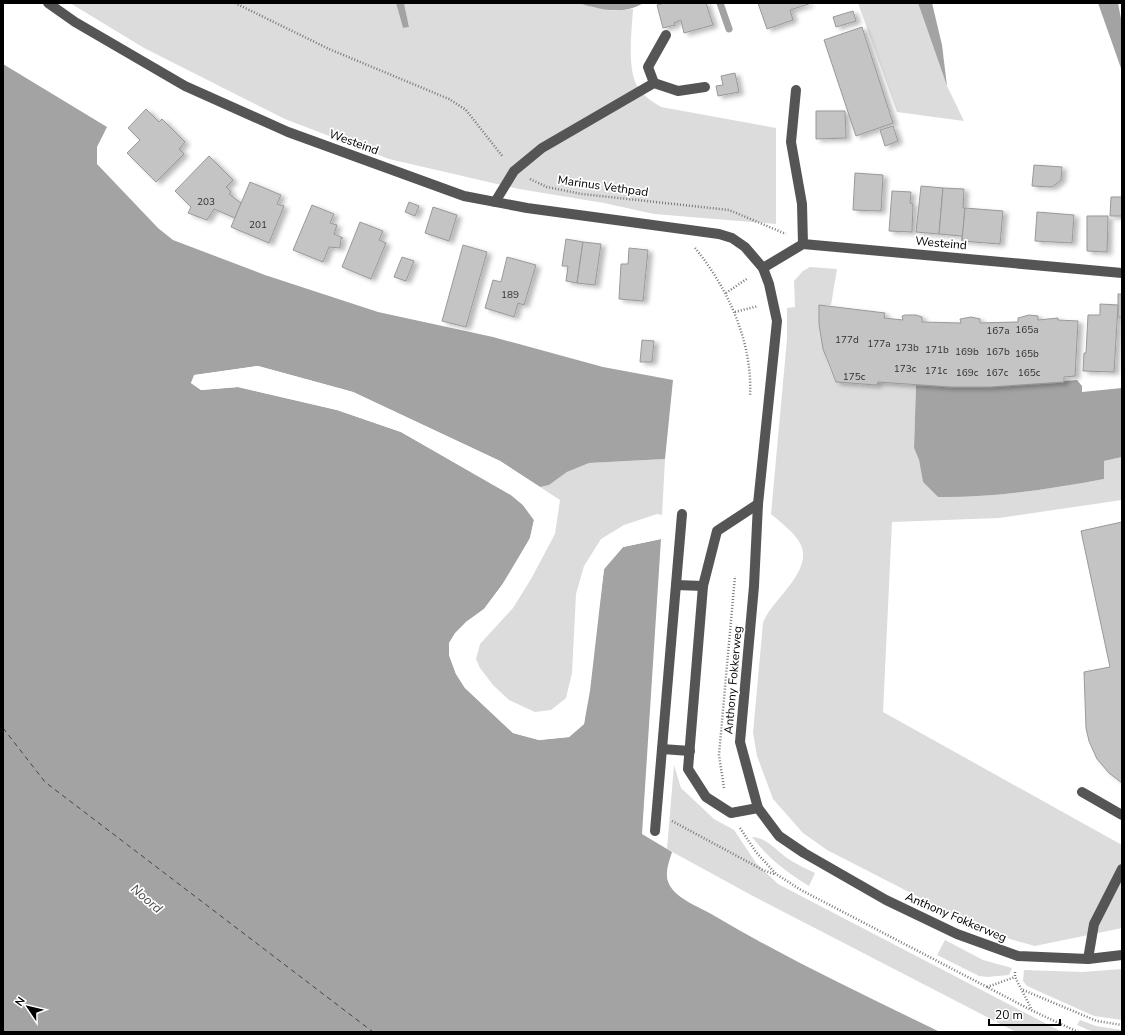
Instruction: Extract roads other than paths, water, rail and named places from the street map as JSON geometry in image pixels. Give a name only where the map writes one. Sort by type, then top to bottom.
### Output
[{"type":"street","name":"Westeind","points":[[48,3],[75,22],[185,86],[288,132],[464,196],[562,213],[678,227],[719,234],[732,238],[744,247],[763,268]]},
{"type":"street","points":[[654,83],[648,67],[666,35]]},
{"type":"street","points":[[495,202],[514,171],[542,148],[654,83],[678,91],[705,87]]},
{"type":"street","points":[[763,268],[803,244],[802,204],[791,142],[796,90]]},
{"type":"street","name":"Westeind","points":[[803,244],[1122,273]]},
{"type":"street","name":"Anthony Fokkerweg","points":[[763,268],[773,301],[777,321],[758,504],[754,586],[740,742],[758,808],[779,836],[804,853],[886,900],[958,934],[1018,956],[1088,959],[1122,955]]},
{"type":"street","points":[[758,504],[717,531],[703,586],[688,769],[706,797],[731,813],[758,808]]},
{"type":"street","points":[[655,831],[682,514]]},
{"type":"street","points":[[676,584],[703,586]]},
{"type":"street","points":[[662,749],[690,751]]},
{"type":"street","points":[[1082,792],[1122,815]]},
{"type":"street","points":[[1088,959],[1094,924],[1122,869]]},
{"type":"water","points":[[396,3],[404,3],[409,27],[403,28]]},
{"type":"water","points":[[577,3],[644,3],[627,9],[611,10]]},
{"type":"water","points":[[918,3],[932,3],[942,45],[947,86]]},
{"type":"water","points":[[1098,3],[1118,3],[1122,24],[1122,71]]},
{"type":"water","name":"Noord","points":[[3,64],[107,127],[97,147],[97,164],[158,228],[173,240],[265,275],[378,312],[493,337],[603,367],[673,380],[665,459],[589,463],[567,472],[549,485],[540,487],[500,461],[353,392],[258,366],[195,375],[191,383],[201,390],[238,387],[337,410],[401,432],[511,495],[523,505],[534,520],[530,538],[514,569],[484,609],[466,622],[449,643],[449,655],[456,674],[465,688],[513,733],[539,740],[569,737],[584,724],[590,691],[604,569],[623,547],[661,539],[642,834],[672,852],[667,872],[669,884],[677,894],[689,902],[769,947],[940,1032],[3,1032]]},
{"type":"water","points":[[1077,380],[1082,386],[1082,392],[1122,388],[1122,457],[1104,461],[1104,479],[1021,492],[958,497],[938,497],[923,482],[919,460],[914,448],[916,385],[989,387]]},
{"type":"waterway","points":[[720,3],[729,29]]}]
